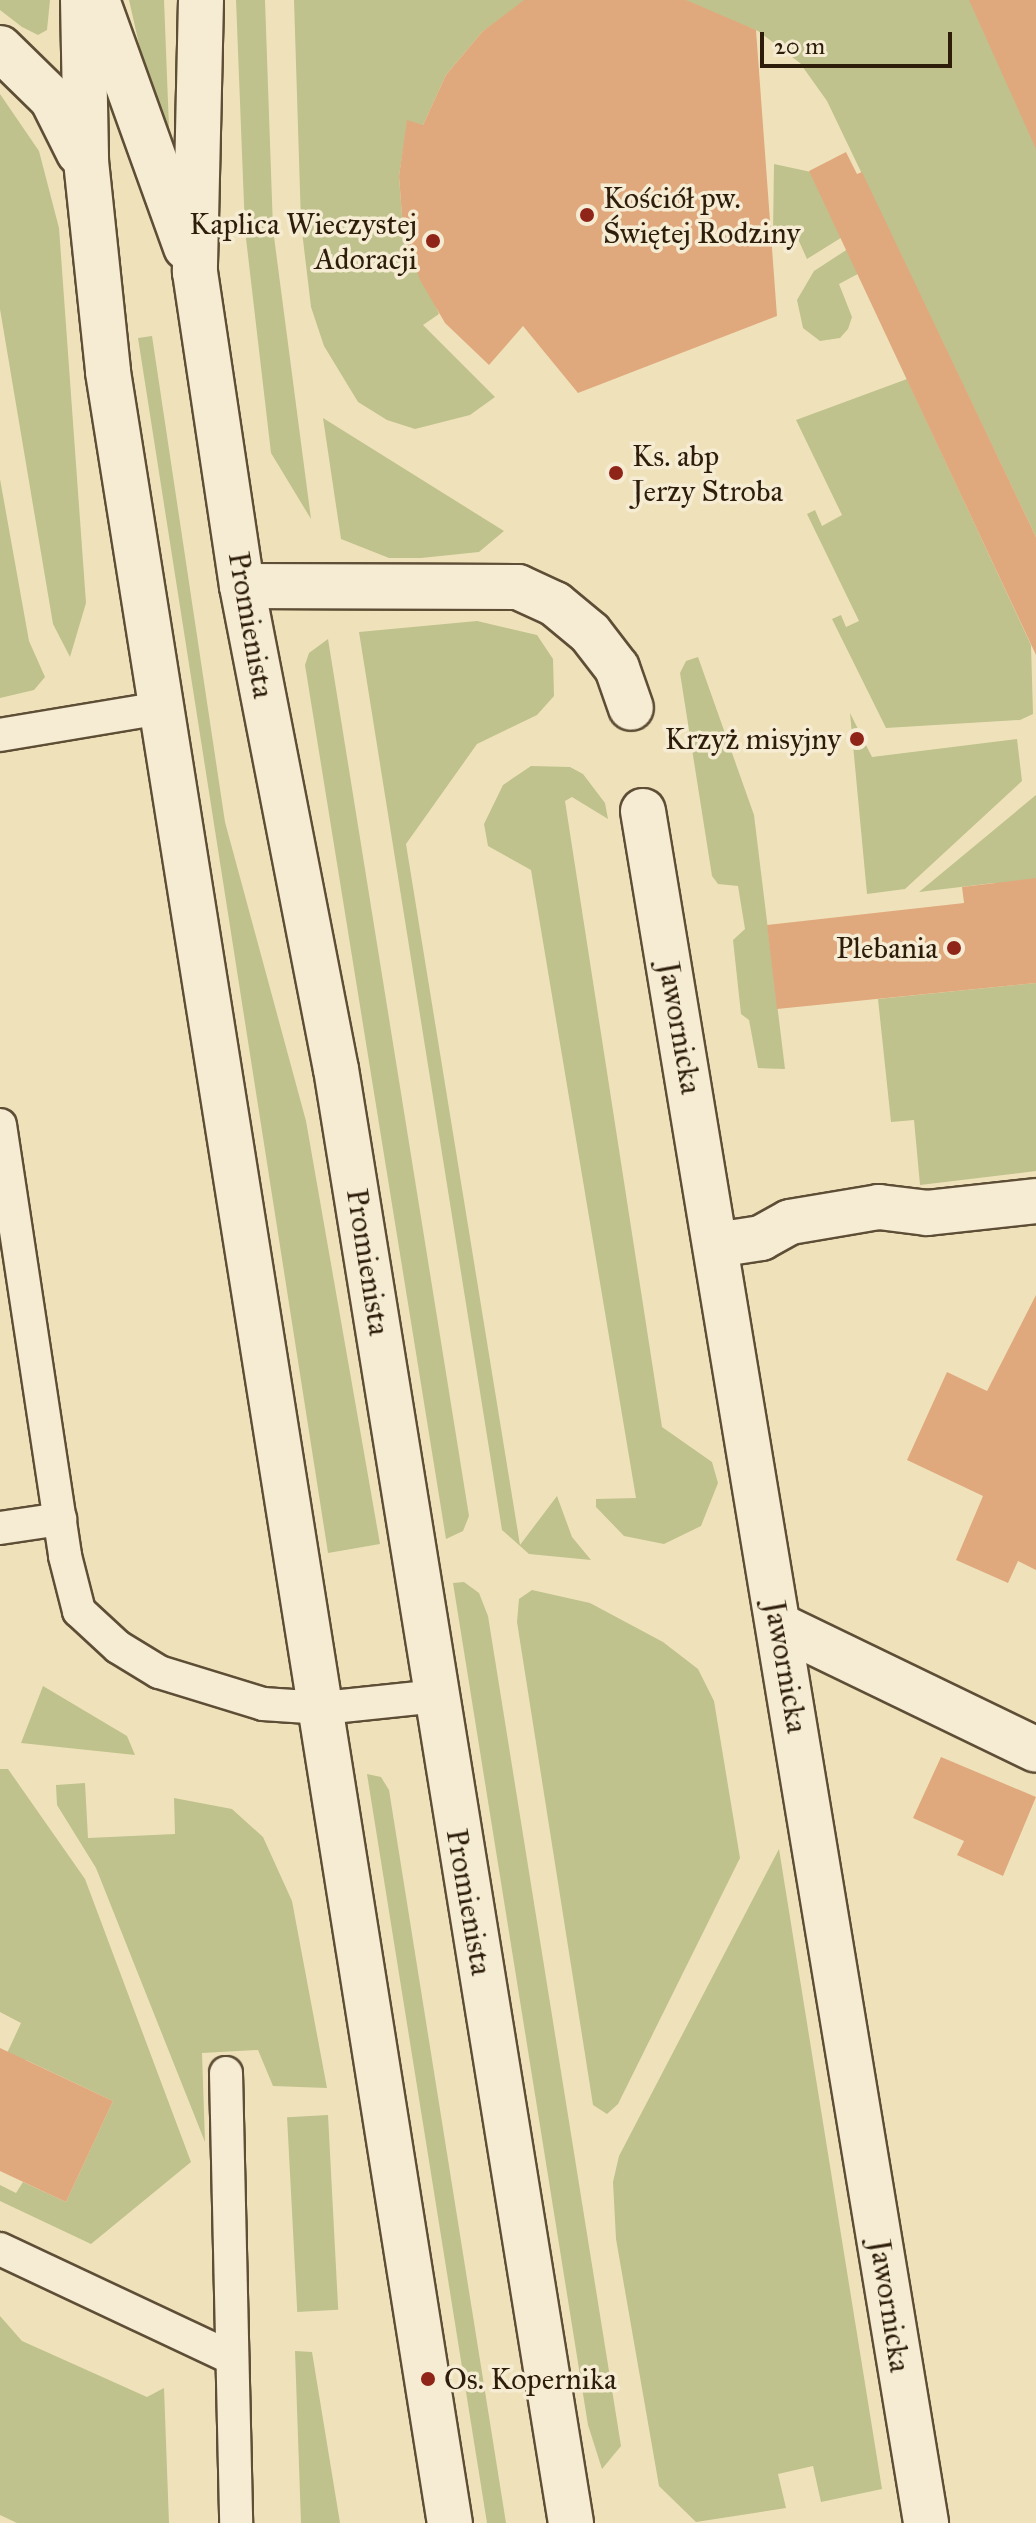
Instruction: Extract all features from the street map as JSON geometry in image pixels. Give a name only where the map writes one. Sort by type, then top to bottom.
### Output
[{"type":"street","points":[[83,0],[88,189],[108,372],[323,1708],[450,2523]]},
{"type":"street","points":[[97,0],[195,272]]},
{"type":"street","name":"Promienista","points":[[201,0],[195,272],[242,586],[336,1069],[571,2523]]},
{"type":"street","points":[[0,48],[63,114],[88,189]]},
{"type":"street","points":[[242,586],[518,587],[555,604],[590,633],[617,668],[631,708]]},
{"type":"street","name":"Jawornicka","points":[[643,811],[926,2523]]},
{"type":"street","points":[[716,1245],[761,1238],[790,1222],[879,1207],[927,1213],[1036,1201]]},
{"type":"street","points":[[780,1626],[1036,1750]]},
{"type":"lane","points":[[0,735],[162,708]]},
{"type":"lane","points":[[0,1125],[60,1519],[79,1611],[118,1647],[205,1690],[263,1704],[323,1708],[437,1696]]},
{"type":"lane","points":[[0,1528],[60,1519]]},
{"type":"lane","points":[[226,2073],[236,2523]]},
{"type":"lane","points":[[0,2249],[232,2358]]},
{"type":"green space","points":[[0,0],[50,0],[47,30],[38,35],[22,27],[0,10]]},
{"type":"green space","points":[[129,0],[164,0],[170,153],[164,154]]},
{"type":"green space","points":[[236,0],[265,0],[273,229],[311,519],[271,453],[245,230]]},
{"type":"green space","points":[[294,0],[528,0],[482,32],[446,75],[423,125],[405,138],[399,176],[403,229],[439,314],[423,325],[495,397],[470,415],[415,429],[387,420],[358,402],[324,346],[311,307],[301,223]]},
{"type":"green space","points":[[681,0],[1036,0],[1036,537],[827,101],[800,63],[758,31]]},
{"type":"green space","points":[[0,94],[39,151],[59,228],[86,603],[70,657],[53,624],[0,309]]},
{"type":"green space","points":[[774,164],[825,175],[852,231],[807,259],[798,239],[784,230],[773,233]]},
{"type":"green space","points":[[857,243],[869,268],[839,284],[852,317],[848,329],[840,338],[820,341],[803,328],[797,300],[814,271]]},
{"type":"green space","points":[[152,336],[225,822],[306,1121],[380,1544],[328,1553],[138,338]]},
{"type":"green space","points":[[907,379],[1031,645],[1033,714],[1020,720],[886,728],[832,619],[841,615],[846,627],[859,621],[807,514],[815,510],[822,526],[842,515],[796,420]]},
{"type":"green space","points":[[323,418],[504,531],[479,552],[421,558],[389,558],[341,539]]},
{"type":"green space","points":[[0,479],[29,641],[45,677],[34,690],[0,698]]},
{"type":"green space","points":[[477,621],[537,635],[553,659],[554,696],[537,715],[477,744],[406,844],[520,1545],[557,1496],[572,1537],[591,1560],[529,1554],[502,1530],[359,632]]},
{"type":"green space","points":[[328,639],[469,1516],[463,1531],[446,1539],[305,665],[309,653]]},
{"type":"green space","points":[[698,657],[754,815],[785,1069],[758,1068],[749,1020],[741,1014],[733,940],[745,929],[738,886],[718,884],[712,876],[680,673],[686,661]]},
{"type":"green space","points":[[850,713],[872,757],[1017,739],[1022,781],[905,889],[867,894]]},
{"type":"green space","points":[[531,766],[570,767],[583,774],[605,803],[608,819],[572,797],[565,801],[662,1427],[712,1462],[718,1483],[701,1526],[664,1544],[624,1536],[596,1507],[596,1499],[636,1498],[531,870],[488,846],[484,824],[503,785]]},
{"type":"green space","points":[[1036,795],[1036,897],[994,883],[919,892]]},
{"type":"green space","points":[[1036,983],[1036,1171],[920,1185],[914,1120],[891,1122],[878,999]]},
{"type":"green space","points":[[464,1582],[479,1593],[488,1616],[621,2446],[602,2469],[588,2425],[453,1583]]},
{"type":"green space","points":[[532,1590],[590,1603],[663,1642],[698,1669],[714,1701],[740,1858],[618,2104],[607,2114],[593,2105],[517,1622],[519,1599]]},
{"type":"green space","points":[[43,1686],[127,1736],[135,1755],[21,1743]]},
{"type":"green space","points":[[0,1769],[8,1769],[85,1879],[191,2162],[91,2244],[0,2201],[0,2185],[16,2193],[23,2182],[66,2202],[113,2101],[26,2060],[2,2064],[21,2023],[0,2012]]},
{"type":"green space","points":[[367,1774],[381,1777],[389,1790],[506,2523],[487,2523]]},
{"type":"green space","points":[[85,1783],[88,1838],[175,1834],[174,1798],[232,1809],[263,1837],[292,1901],[327,2088],[273,2086],[258,2050],[202,2053],[205,2142],[96,1868],[57,1805],[56,1785]]},
{"type":"green space","points":[[779,1849],[882,2489],[821,2502],[813,2466],[778,2474],[786,2508],[696,2522],[659,2486],[616,2239],[613,2182],[619,2156]]},
{"type":"green space","points":[[328,2115],[338,2310],[297,2312],[287,2117]]},
{"type":"green space","points":[[0,2316],[22,2341],[147,2397],[164,2388],[169,2523],[17,2523],[0,2515]]},
{"type":"green space","points":[[295,2351],[312,2352],[340,2523],[301,2523]]},
{"type":"building","name":"Kościół pw. Świętej Rodziny","points":[[524,0],[686,0],[756,30],[777,316],[578,393],[523,326],[489,365],[445,323],[420,280],[403,229],[399,176],[407,120],[423,125],[446,75],[482,32]]},
{"type":"building","points":[[969,0],[1036,0],[1036,149]]},
{"type":"building","points":[[846,152],[857,174],[862,172],[1036,537],[1036,655],[809,171]]},
{"type":"building","points":[[1036,878],[1036,983],[777,1009],[767,925],[964,903],[962,887]]},
{"type":"building","points":[[1036,1295],[1036,1570],[1018,1561],[1008,1583],[956,1560],[983,1496],[907,1460],[947,1372],[987,1391]]},
{"type":"building","points":[[941,1757],[1036,1797],[1003,1876],[957,1855],[964,1841],[913,1818]]},
{"type":"building","points":[[0,2048],[113,2101],[66,2202],[0,2171]]},
{"type":"place","name":"Kościół pw. Świętej Rodziny","points":[[587,215]]},
{"type":"place","name":"Kaplica Wieczystej Adoracji","points":[[433,241]]},
{"type":"place","name":"Ks. abp Jerzy Stroba","points":[[616,473]]},
{"type":"place","name":"Krzyż misyjny","points":[[857,739]]},
{"type":"place","name":"Plebania","points":[[954,948]]},
{"type":"place","name":"Os. Kopernika","points":[[428,2379]]}]
